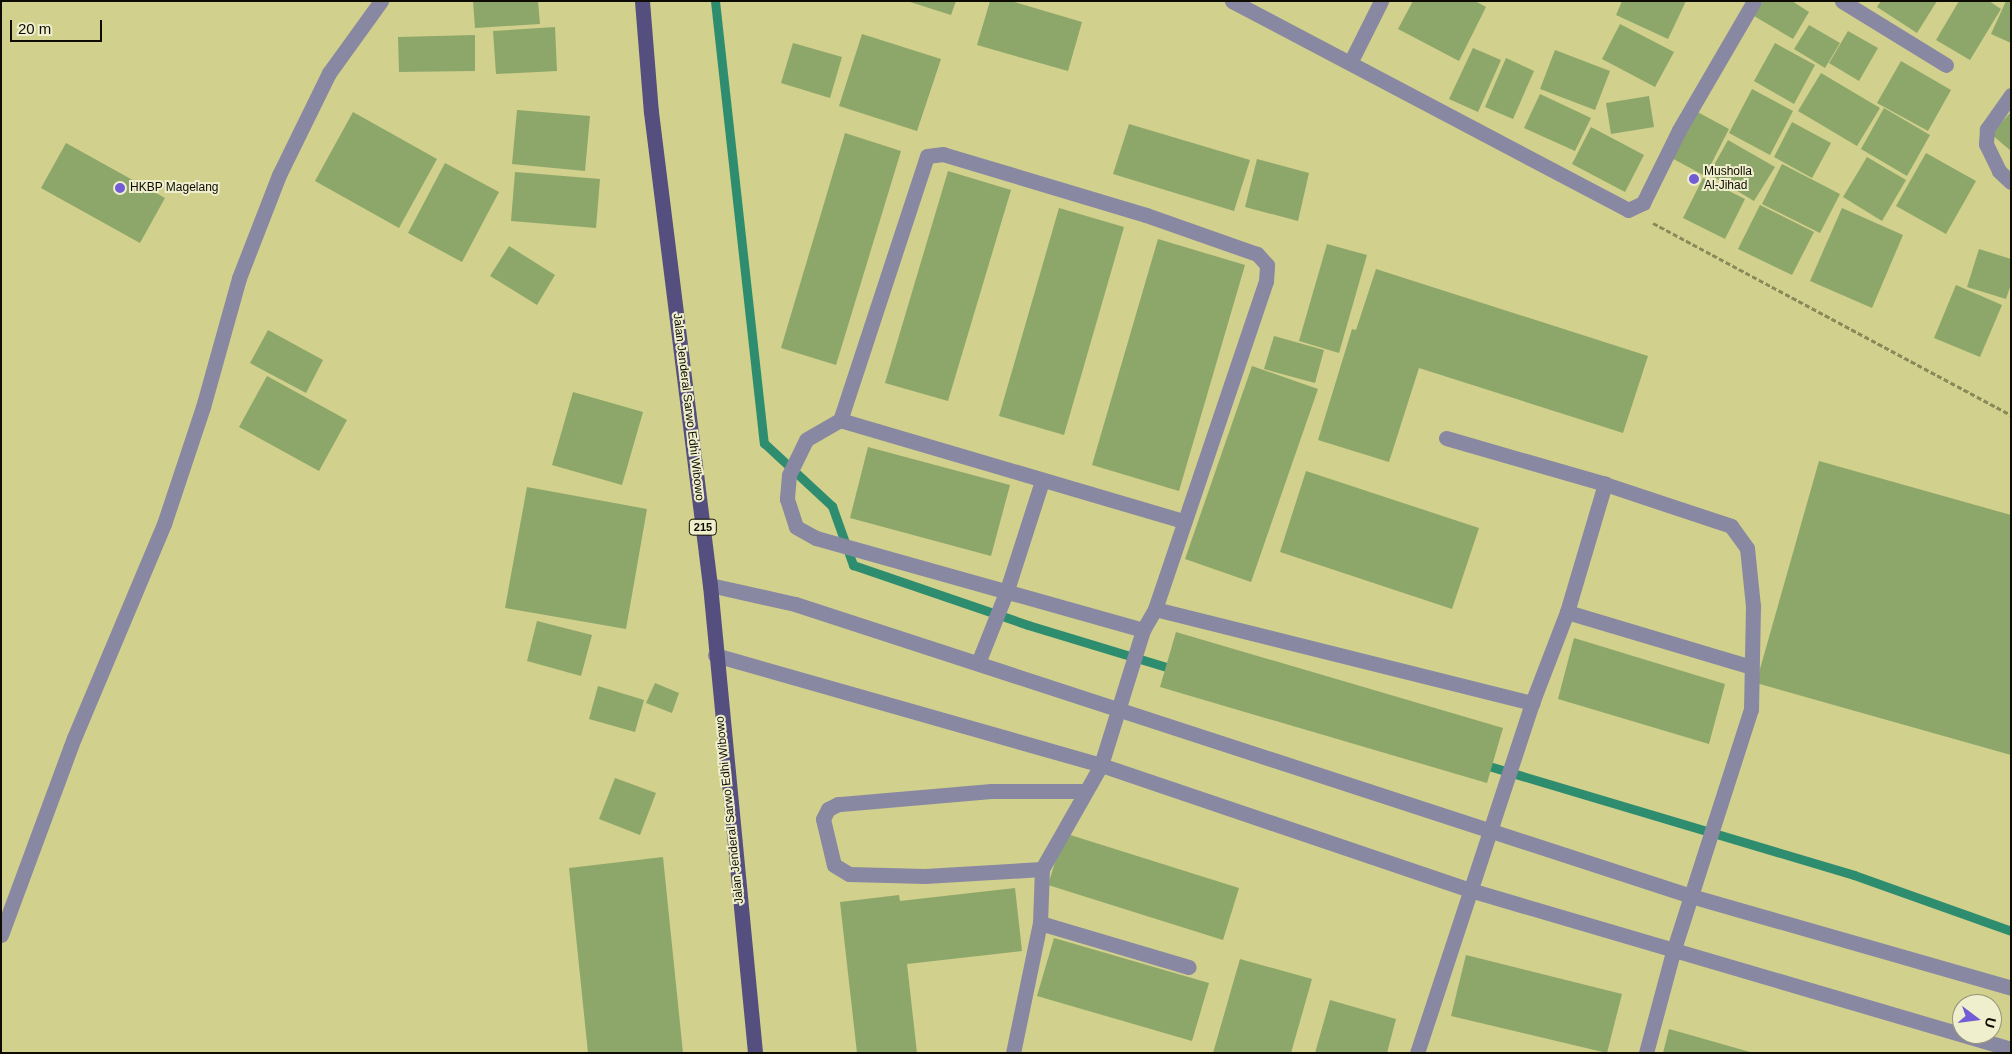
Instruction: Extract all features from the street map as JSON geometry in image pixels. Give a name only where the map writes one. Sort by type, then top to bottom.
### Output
[{"type":"main road","name":"Jalan Jenderal Sarwo Edhi Wibowo","points":[[642,1],[651,112],[710,585],[715,655],[755,1053]]},
{"type":"street","points":[[1,935],[74,738],[164,524],[203,407],[239,278],[279,175],[329,73],[381,1]]},
{"type":"street","points":[[1232,1],[1351,61],[1628,210],[1644,203],[1684,122],[1754,1]]},
{"type":"street","points":[[1351,61],[1381,1]]},
{"type":"street","points":[[1842,1],[1946,65]]},
{"type":"street","points":[[2011,95],[1987,128],[1986,144],[1999,171],[2011,182]]},
{"type":"street","points":[[1013,1053],[1040,922],[1042,869],[1101,765],[1143,630],[1155,610],[1266,281],[1267,265],[1257,254],[1146,215],[943,154],[927,156],[840,420],[806,440],[798,452],[789,475],[787,499],[796,527],[816,538],[1008,590],[1143,630]]},
{"type":"street","points":[[840,420],[1042,481],[1184,521]]},
{"type":"street","points":[[1446,438],[1605,484],[1720,520],[1731,526],[1748,548],[1753,606],[1751,709],[1673,952],[1646,1053]]},
{"type":"street","points":[[978,663],[1008,590],[1042,481]]},
{"type":"street","points":[[1417,1053],[1470,890],[1492,830],[1532,703],[1567,612],[1605,484]]},
{"type":"street","points":[[710,585],[795,604],[1691,896],[2011,988]]},
{"type":"street","points":[[1155,610],[1532,703]]},
{"type":"street","points":[[1567,612],[1751,667]]},
{"type":"street","points":[[715,655],[1101,765],[1470,890],[1673,952],[2011,1048]]},
{"type":"street","points":[[1042,869],[925,876],[849,874],[834,865],[824,819],[828,808],[838,804],[991,791],[1085,791]]},
{"type":"street","points":[[1040,922],[1190,967]]},
{"type":"path","points":[[1628,210],[2011,415]]},
{"type":"building","points":[[473,1],[538,1],[540,24],[475,28]]},
{"type":"building","points":[[907,1],[956,1],[951,15]]},
{"type":"building","points":[[990,1],[1011,1],[1082,22],[1068,71],[977,45]]},
{"type":"building","points":[[1413,1],[1475,1],[1486,7],[1459,61],[1398,29]]},
{"type":"building","points":[[1622,1],[1686,1],[1668,39],[1616,15]]},
{"type":"building","points":[[1763,1],[1792,1],[1809,12],[1793,39],[1754,16]]},
{"type":"building","points":[[1881,1],[1937,1],[1917,33],[1877,7]]},
{"type":"building","points":[[1959,1],[1989,1],[2001,9],[1970,60],[1936,40]]},
{"type":"building","points":[[2006,1],[2011,1],[2011,43],[1991,34]]},
{"type":"building","points":[[1620,24],[1674,52],[1655,87],[1602,59]]},
{"type":"building","points":[[1809,25],[1840,43],[1825,68],[1794,49]]},
{"type":"building","points":[[555,27],[557,71],[496,74],[493,31]]},
{"type":"building","points":[[1848,31],[1878,48],[1859,81],[1829,63]]},
{"type":"building","points":[[862,34],[941,59],[917,131],[839,106]]},
{"type":"building","points":[[475,35],[475,71],[399,72],[398,37]]},
{"type":"building","points":[[793,43],[842,57],[830,98],[781,83]]},
{"type":"building","points":[[1775,43],[1815,65],[1794,104],[1754,81]]},
{"type":"building","points":[[1473,48],[1501,60],[1478,112],[1449,99]]},
{"type":"building","points":[[1555,50],[1610,71],[1595,110],[1540,89]]},
{"type":"building","points":[[1506,58],[1534,71],[1513,119],[1485,107]]},
{"type":"building","points":[[1901,61],[1951,90],[1928,131],[1877,103]]},
{"type":"building","points":[[1821,73],[1880,108],[1857,146],[1798,111]]},
{"type":"building","points":[[1752,89],[1793,111],[1770,155],[1729,133]]},
{"type":"building","points":[[1540,94],[1591,118],[1575,151],[1524,128]]},
{"type":"building","points":[[1649,96],[1654,127],[1611,134],[1606,103]]},
{"type":"building","points":[[1884,108],[1930,135],[1907,176],[1861,149]]},
{"type":"building","points":[[1692,109],[1729,129],[1705,176],[1668,156]]},
{"type":"building","points":[[517,110],[590,116],[585,171],[512,164]]},
{"type":"building","points":[[353,112],[437,159],[399,228],[315,181]]},
{"type":"building","points":[[2011,112],[2011,151],[1991,134]]},
{"type":"building","points":[[1792,122],[1831,143],[1812,178],[1774,157]]},
{"type":"building","points":[[1129,124],[1250,160],[1234,211],[1113,174]]},
{"type":"building","points":[[1591,127],[1644,155],[1625,192],[1572,164]]},
{"type":"building","points":[[845,133],[901,151],[836,365],[781,348]]},
{"type":"building","points":[[1728,140],[1775,167],[1754,201],[1709,174]]},
{"type":"building","points":[[66,143],[165,198],[140,243],[41,188]]},
{"type":"building","points":[[1926,153],[1976,181],[1946,234],[1896,206]]},
{"type":"building","points":[[1867,157],[1906,180],[1882,221],[1843,197]]},
{"type":"building","points":[[1257,159],[1309,173],[1298,221],[1245,207]]},
{"type":"building","points":[[445,163],[499,192],[462,262],[408,233]]},
{"type":"building","points":[[1782,164],[1840,194],[1820,233],[1762,204]]},
{"type":"building","points":[[948,171],[1011,190],[948,401],[885,383]]},
{"type":"building","points":[[515,172],[600,179],[596,228],[511,221]]},
{"type":"building","points":[[1703,178],[1745,199],[1725,239],[1683,218]]},
{"type":"building","points":[[1760,205],[1814,232],[1792,275],[1738,249]]},
{"type":"building","points":[[1059,208],[1124,227],[1064,435],[999,416]]},
{"type":"building","points":[[1842,208],[1903,235],[1872,308],[1810,281]]},
{"type":"building","points":[[1158,239],[1245,265],[1179,491],[1092,465]]},
{"type":"building","points":[[1327,244],[1367,255],[1339,353],[1299,341]]},
{"type":"building","points":[[509,246],[555,275],[537,305],[490,276]]},
{"type":"building","points":[[1979,249],[2011,259],[2011,284],[2006,299],[1967,287]]},
{"type":"building","points":[[1376,269],[1648,356],[1623,433],[1419,368],[1389,462],[1318,440],[1352,329],[1356,330]]},
{"type":"building","points":[[1956,285],[2002,305],[1980,357],[1934,338]]},
{"type":"building","points":[[268,330],[323,360],[306,393],[250,363]]},
{"type":"building","points":[[1274,336],[1324,350],[1315,383],[1264,369]]},
{"type":"building","points":[[1252,366],[1318,389],[1251,582],[1185,559]]},
{"type":"building","points":[[267,376],[347,420],[319,471],[239,427]]},
{"type":"building","points":[[573,392],[643,412],[622,485],[552,465]]},
{"type":"building","points":[[868,447],[1010,485],[991,556],[850,518]]},
{"type":"building","points":[[1819,461],[2011,515],[2011,755],[1756,683]]},
{"type":"building","points":[[1306,471],[1479,528],[1452,609],[1280,552]]},
{"type":"building","points":[[527,487],[647,509],[626,629],[505,608]]},
{"type":"building","points":[[537,621],[592,635],[581,676],[527,661]]},
{"type":"building","points":[[1176,632],[1503,728],[1487,783],[1160,687]]},
{"type":"building","points":[[1574,638],[1725,684],[1709,744],[1558,699]]},
{"type":"building","points":[[655,683],[679,693],[672,713],[646,703]]},
{"type":"building","points":[[598,686],[644,700],[635,732],[589,719]]},
{"type":"building","points":[[615,778],[656,793],[640,835],[599,819]]},
{"type":"building","points":[[1064,833],[1239,888],[1223,940],[1048,885]]},
{"type":"building","points":[[663,857],[683,1053],[588,1053],[569,868]]},
{"type":"building","points":[[1015,888],[1022,951],[907,964],[917,1053],[857,1053],[840,902],[899,895],[900,901]]},
{"type":"building","points":[[1054,938],[1209,983],[1192,1041],[1037,996]]},
{"type":"building","points":[[1466,955],[1622,994],[1607,1053],[1451,1016]]},
{"type":"building","points":[[1240,959],[1312,979],[1291,1053],[1213,1053]]},
{"type":"building","points":[[1330,1000],[1396,1019],[1387,1053],[1315,1053]]},
{"type":"building","points":[[1669,1029],[1750,1052],[1750,1053],[1663,1053]]},
{"type":"waterway","points":[[715,1],[764,443],[832,506],[853,565],[1028,625],[1176,670]]},
{"type":"waterway","points":[[1482,764],[1854,875],[2011,931]]},
{"type":"place","name":"Musholla Al-Jihad","points":[[1694,179]]},
{"type":"place","name":"HKBP Magelang","points":[[120,188]]}]
